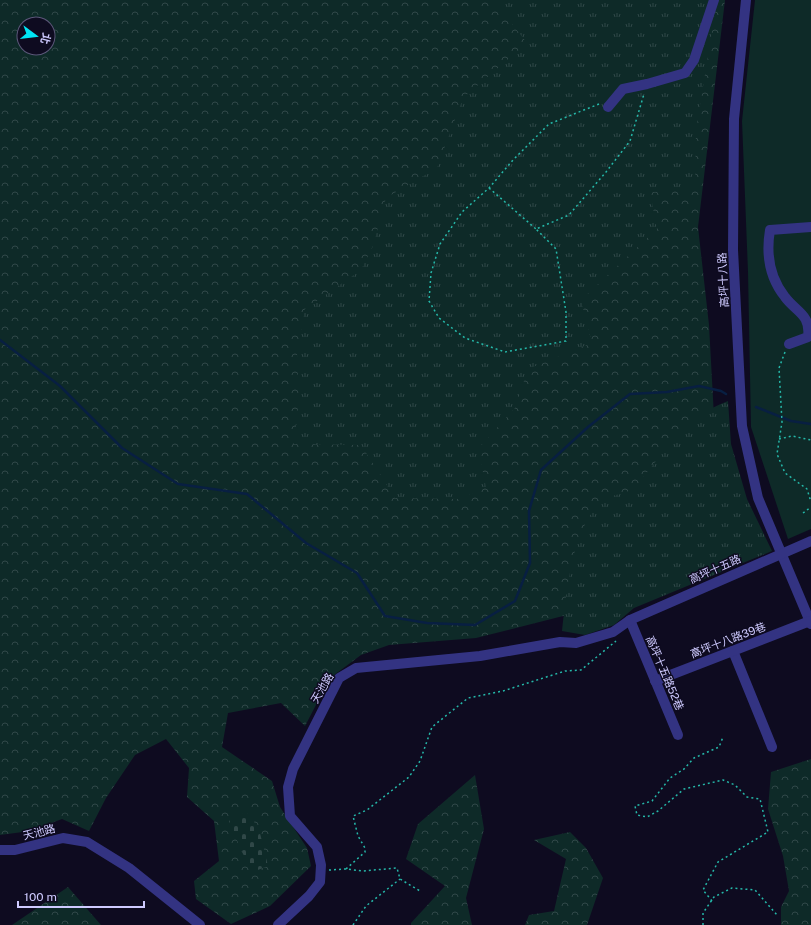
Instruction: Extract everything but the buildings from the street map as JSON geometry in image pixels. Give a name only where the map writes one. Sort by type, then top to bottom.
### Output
[{"type":"street","points":[[608,107],[623,89],[647,84],[685,72],[694,60],[714,0]]},
{"type":"street","name":"高坪十八路","points":[[746,0],[734,119],[733,250],[742,426],[758,498],[810,622]]},
{"type":"street","points":[[788,344],[808,337],[810,326],[804,314],[785,298],[772,275],[767,254],[770,230],[811,227]]},
{"type":"street","name":"高坪十五路","points":[[630,620],[811,541]]},
{"type":"street","name":"高坪十五路52巷","points":[[630,620],[678,735]]},
{"type":"street","name":"天池路","points":[[278,925],[309,896],[320,882],[321,865],[316,847],[290,816],[288,787],[293,769],[339,678],[356,668],[480,656],[560,642],[576,643],[613,632],[630,620]]},
{"type":"street","name":"高坪十八路39巷","points":[[655,681],[810,622]]},
{"type":"street","points":[[733,651],[772,746]]},
{"type":"street","name":"天池路","points":[[0,850],[15,850],[63,838],[87,842],[129,868],[200,925]]},
{"type":"path","points":[[536,229],[569,215],[630,141],[647,84]]},
{"type":"path","points":[[489,188],[536,229],[556,249],[566,312],[566,340],[505,352],[465,338],[439,318],[429,301],[431,273],[440,244],[462,212],[489,188],[513,160],[550,124],[599,104],[608,107]]},
{"type":"path","points":[[788,344],[779,368],[782,422],[777,454],[785,473],[807,489],[811,502]]},
{"type":"path","points":[[779,439],[792,436],[811,440]]},
{"type":"path","points":[[803,513],[811,508]]},
{"type":"path","points":[[346,869],[365,852],[365,848],[358,836],[353,816],[366,810],[409,777],[420,761],[432,727],[468,698],[503,691],[564,672],[581,670],[617,640]]},
{"type":"path","points":[[712,901],[703,890],[718,862],[768,832],[760,799],[747,797],[735,786],[723,780],[684,789],[658,811],[647,817],[636,815],[635,806],[652,801],[670,778],[684,769],[694,758],[719,748],[723,737]]},
{"type":"path","points":[[321,870],[346,869],[363,871],[397,868],[400,879],[420,891]]},
{"type":"path","points":[[353,925],[366,906],[400,879]]},
{"type":"path","points":[[703,925],[703,913],[714,897],[732,888],[755,890],[777,915]]},
{"type":"green space","points":[[0,0],[725,0],[698,227],[709,325],[716,454],[618,602],[476,638],[389,645],[361,655],[330,678],[305,726],[281,703],[228,713],[222,747],[272,781],[280,807],[307,848],[311,866],[270,906],[231,924],[196,899],[194,881],[219,861],[214,821],[187,797],[189,768],[166,739],[135,755],[106,798],[89,831],[62,819],[30,831],[0,835]]},
{"type":"green space","points":[[493,0],[717,0],[696,130],[695,190],[650,192],[657,229],[581,300],[592,343],[528,369],[515,408],[478,449],[486,487],[459,499],[395,498],[361,445],[293,444],[299,401],[297,353],[305,309],[361,270],[373,246],[386,198],[437,168],[463,98],[527,43]]},
{"type":"green space","points":[[755,0],[811,0],[811,529],[788,539],[751,427],[748,272],[742,121]]},
{"type":"green space","points":[[728,401],[731,444],[747,499],[772,551],[634,608],[614,625],[585,635],[562,631],[572,562],[583,529],[591,514],[605,499],[625,493],[634,488],[667,447],[698,416]]},
{"type":"green space","points":[[811,759],[811,925],[781,925],[781,907],[789,891],[783,856],[768,809],[771,772]]},
{"type":"green space","points":[[475,775],[484,829],[466,898],[472,925],[411,925],[411,923],[445,886],[406,859],[418,824]]},
{"type":"green space","points":[[246,811],[259,829],[268,866],[253,872],[242,852],[229,821]]},
{"type":"green space","points":[[570,832],[586,848],[603,878],[587,925],[525,925],[529,915],[554,911],[566,859],[534,840]]},
{"type":"green space","points":[[68,887],[101,925],[12,925]]},
{"type":"waterway","points":[[0,340],[60,386],[122,448],[178,484],[247,494],[306,543],[357,573],[385,616],[427,623],[475,625],[515,601],[530,563],[529,511],[541,470],[588,427],[630,394],[667,392],[699,386],[721,391],[726,394]]},
{"type":"waterway","points":[[756,407],[791,421],[811,424]]}]
